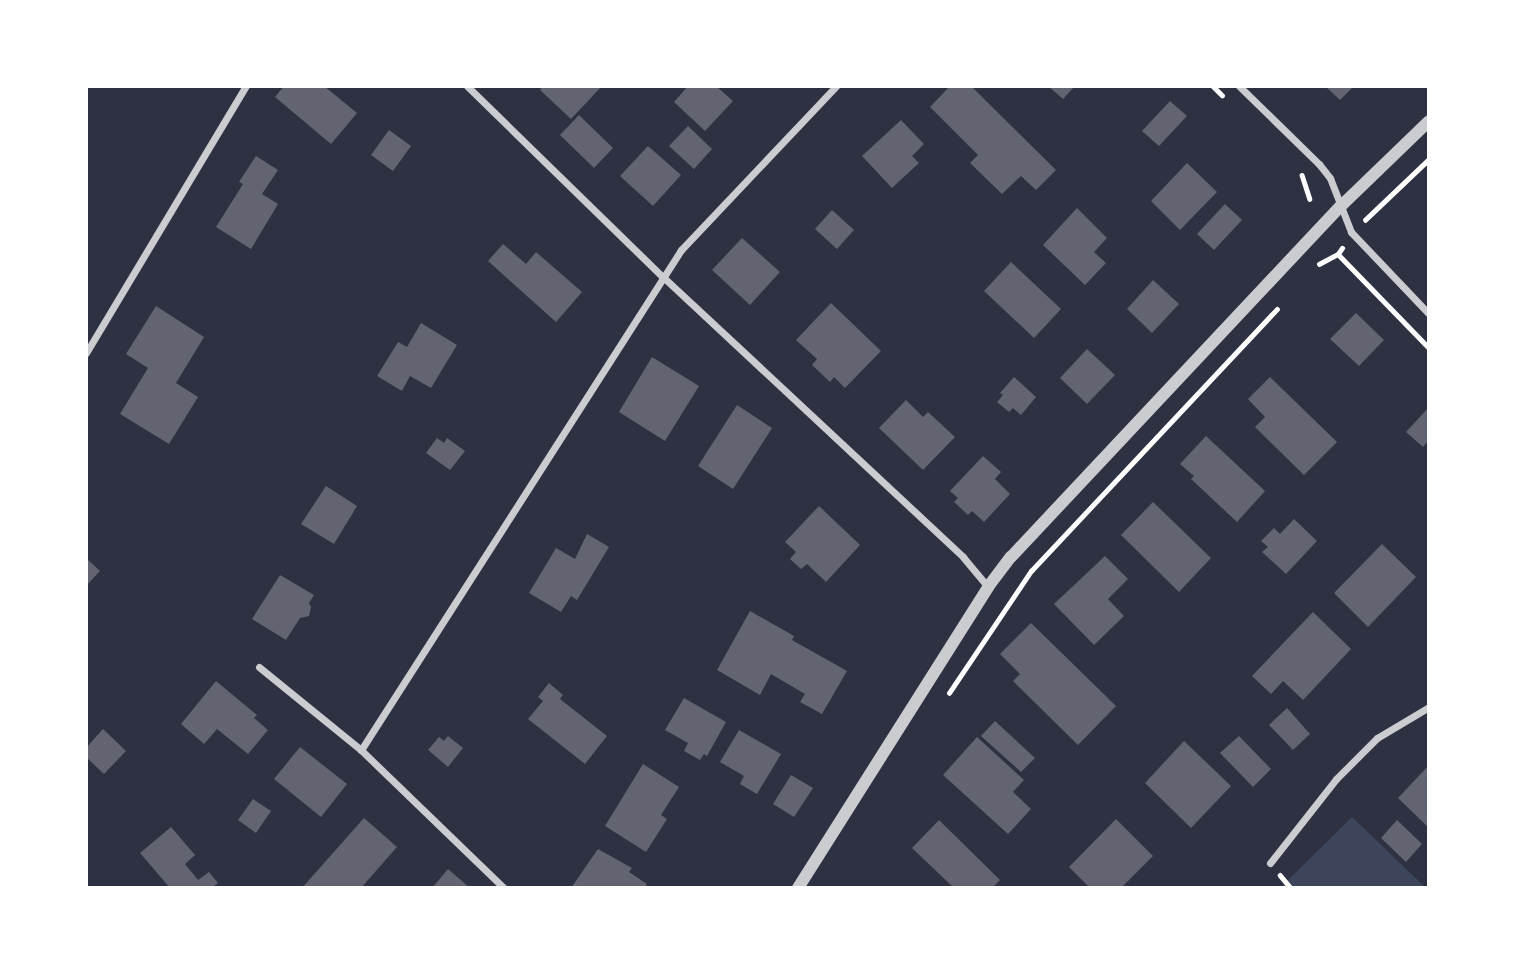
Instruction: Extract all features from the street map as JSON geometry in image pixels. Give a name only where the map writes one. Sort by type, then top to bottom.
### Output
[{"type":"street","points":[[86,353],[246,86]]},
{"type":"street","points":[[467,86],[662,276],[962,557],[988,587]]},
{"type":"street","points":[[360,750],[662,276],[681,250],[836,86]]},
{"type":"street","points":[[1239,86],[1319,164],[1330,178],[1352,232],[1429,314]]},
{"type":"street","points":[[798,888],[988,587],[1011,557],[1341,206],[1429,121]]},
{"type":"street","points":[[259,667],[360,750],[504,888]]},
{"type":"street","points":[[1270,863],[1336,779],[1368,747],[1429,707]]},
{"type":"path","points":[[1313,270],[1322,260],[1338,254],[1352,232],[1429,159]]},
{"type":"path","points":[[1338,254],[1429,348]]},
{"type":"path","points":[[942,704],[1031,571],[1285,300]]},
{"type":"shaded area","points":[[1352,817],[1426,888],[1280,888]]},
{"type":"building","points":[[284,86],[324,86],[357,113],[331,144],[275,97]]},
{"type":"building","points":[[543,86],[602,86],[571,119],[540,90]]},
{"type":"building","points":[[688,86],[716,86],[733,101],[705,131],[674,102]]},
{"type":"building","points":[[950,86],[971,86],[1056,170],[1036,190],[1021,176],[1002,194],[970,163],[978,155],[930,107]]},
{"type":"building","points":[[1048,86],[1075,86],[1063,99]]},
{"type":"building","points":[[1325,86],[1354,86],[1340,100]]},
{"type":"building","points":[[1170,101],[1187,116],[1159,146],[1142,131]]},
{"type":"building","points":[[579,115],[613,148],[594,168],[560,135]]},
{"type":"building","points":[[901,120],[924,144],[912,156],[919,163],[892,188],[862,156]]},
{"type":"building","points":[[688,126],[712,149],[694,169],[669,146]]},
{"type":"building","points":[[389,130],[411,146],[393,171],[371,155]]},
{"type":"building","points":[[648,146],[681,175],[653,206],[620,176]]},
{"type":"building","points":[[256,156],[278,170],[262,194],[278,204],[251,249],[216,227],[243,184],[239,182]]},
{"type":"building","points":[[1187,163],[1217,192],[1180,230],[1151,201]]},
{"type":"building","points":[[1225,204],[1242,220],[1214,250],[1197,234]]},
{"type":"building","points":[[1077,208],[1107,238],[1094,252],[1106,263],[1085,285],[1043,245]]},
{"type":"building","points":[[832,210],[854,230],[837,249],[815,229]]},
{"type":"building","points":[[742,238],[780,272],[750,305],[712,270]]},
{"type":"building","points":[[503,244],[526,264],[536,252],[582,292],[556,322],[488,261]]},
{"type":"building","points":[[1011,262],[1061,309],[1034,338],[984,291]]},
{"type":"building","points":[[1153,280],[1179,304],[1152,333],[1127,309]]},
{"type":"building","points":[[831,303],[881,351],[845,388],[834,377],[830,382],[812,365],[817,359],[796,340]]},
{"type":"building","points":[[156,306],[204,337],[176,383],[198,397],[169,444],[120,414],[148,368],[126,354]]},
{"type":"building","points":[[1356,313],[1384,340],[1359,366],[1330,339]]},
{"type":"building","points":[[421,323],[457,345],[431,388],[410,376],[402,391],[377,376],[398,342],[407,347]]},
{"type":"building","points":[[1087,349],[1115,375],[1087,404],[1060,378]]},
{"type":"building","points":[[652,357],[699,386],[665,441],[619,412]]},
{"type":"building","points":[[1014,377],[1036,397],[1021,415],[1013,408],[1009,412],[997,402],[1003,395],[1000,393]]},
{"type":"building","points":[[1270,377],[1337,442],[1304,475],[1255,427],[1265,417],[1248,399]]},
{"type":"building","points":[[906,400],[923,417],[928,412],[955,437],[923,470],[879,428]]},
{"type":"building","points":[[737,405],[772,428],[733,489],[698,466]]},
{"type":"building","points":[[1429,407],[1429,440],[1423,447],[1406,432]]},
{"type":"building","points":[[1206,436],[1265,491],[1237,522],[1191,479],[1194,476],[1180,464]]},
{"type":"building","points":[[437,438],[444,443],[447,438],[465,451],[450,470],[426,453]]},
{"type":"building","points":[[983,456],[1001,472],[995,479],[1010,494],[984,522],[972,511],[968,515],[954,502],[958,498],[950,491]]},
{"type":"building","points":[[326,486],[357,506],[334,544],[301,524]]},
{"type":"building","points":[[1153,502],[1211,558],[1179,592],[1121,535]]},
{"type":"building","points":[[819,506],[860,545],[826,582],[807,564],[801,569],[790,559],[796,552],[785,542]]},
{"type":"building","points":[[1294,519],[1317,541],[1286,574],[1262,552],[1268,547],[1261,541],[1274,528],[1280,534]]},
{"type":"building","points":[[587,534],[609,547],[577,600],[571,596],[561,612],[529,593],[556,548],[575,559]]},
{"type":"building","points":[[1382,544],[1416,577],[1368,627],[1334,593]]},
{"type":"building","points":[[1105,556],[1128,579],[1108,599],[1124,616],[1094,645],[1054,604]]},
{"type":"building","points":[[86,558],[100,571],[86,586]]},
{"type":"building","points":[[280,575],[314,595],[309,603],[309,616],[300,618],[286,640],[252,619]]},
{"type":"building","points":[[750,611],[794,636],[792,640],[847,671],[822,714],[800,702],[805,694],[771,674],[760,695],[717,670]]},
{"type":"building","points":[[1313,612],[1351,649],[1303,700],[1283,681],[1271,694],[1252,676]]},
{"type":"building","points":[[1031,623],[1116,706],[1078,745],[1013,681],[1020,674],[1000,654]]},
{"type":"building","points":[[216,681],[257,715],[254,718],[268,730],[248,754],[217,729],[204,744],[181,724]]},
{"type":"building","points":[[549,683],[563,695],[560,699],[607,736],[585,764],[528,719],[543,701],[538,697]]},
{"type":"building","points":[[684,698],[726,722],[707,756],[704,754],[700,760],[684,751],[688,743],[665,730]]},
{"type":"building","points":[[1287,708],[1310,734],[1293,750],[1269,725]]},
{"type":"building","points":[[995,721],[1035,758],[1021,772],[981,736]]},
{"type":"building","points":[[103,729],[126,751],[104,774],[86,757],[86,748]]},
{"type":"building","points":[[739,730],[781,754],[757,794],[740,784],[744,776],[720,762]]},
{"type":"building","points":[[448,736],[463,748],[448,767],[428,750],[439,737],[444,741]]},
{"type":"building","points":[[1239,736],[1271,769],[1253,787],[1220,753]]},
{"type":"building","points":[[977,737],[1024,780],[1013,792],[1031,809],[1008,834],[943,775]]},
{"type":"building","points":[[1184,741],[1231,786],[1191,828],[1145,783]]},
{"type":"building","points":[[300,747],[347,784],[321,817],[274,779]]},
{"type":"building","points":[[643,764],[679,787],[661,815],[667,819],[646,852],[605,826]]},
{"type":"building","points":[[1429,765],[1429,828],[1398,798]]},
{"type":"building","points":[[791,775],[813,788],[794,817],[773,804]]},
{"type":"building","points":[[253,799],[271,811],[256,833],[238,820]]},
{"type":"building","points":[[364,818],[397,847],[361,888],[302,888]]},
{"type":"building","points":[[1116,819],[1153,856],[1121,888],[1090,888],[1069,867]]},
{"type":"building","points":[[939,820],[1000,880],[992,888],[954,888],[912,848]]},
{"type":"building","points":[[1397,820],[1422,844],[1406,862],[1381,838]]},
{"type":"building","points":[[171,827],[195,855],[185,864],[198,880],[209,872],[218,883],[211,888],[170,888],[140,853]]},
{"type":"building","points":[[598,849],[632,868],[629,872],[647,884],[644,888],[571,888]]},
{"type":"building","points":[[448,869],[470,888],[432,888]]}]
